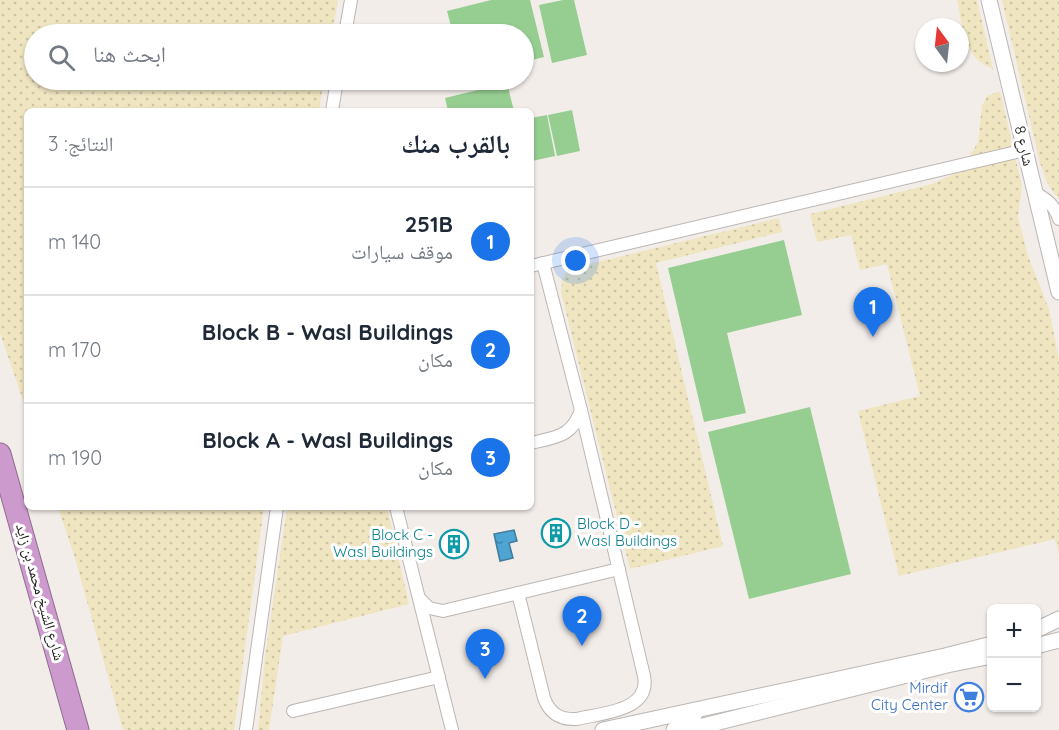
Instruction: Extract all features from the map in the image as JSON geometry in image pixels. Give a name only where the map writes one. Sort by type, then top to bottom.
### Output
[{"type":"highway","name":"شارع الشيخ محمد بن زايد","points":[[0,454],[78,730]]},
{"type":"street","points":[[347,24],[351,0]]},
{"type":"street","name":"شارع 8","points":[[989,0],[1059,292]]},
{"type":"street","points":[[332,108],[335,90]]},
{"type":"street","points":[[518,593],[547,706],[552,713],[568,720],[577,719],[630,705],[642,697],[645,690],[644,676],[581,410],[537,265],[1025,150]]},
{"type":"street","points":[[1035,193],[1053,206],[1059,219]]},
{"type":"street","points":[[534,442],[566,434],[577,421],[581,410]]},
{"type":"street","points":[[566,434],[579,440],[590,449]]},
{"type":"street","points":[[246,730],[277,510]]},
{"type":"street","points":[[397,510],[452,730]]},
{"type":"street","points":[[419,598],[429,608],[443,611],[619,568]]},
{"type":"street","points":[[1041,628],[1059,619]]},
{"type":"street","points":[[1041,630],[1059,627]]},
{"type":"street","points":[[1041,645],[1059,640]]},
{"type":"street","points":[[603,730],[987,645]]},
{"type":"street","points":[[1041,647],[1059,647]]},
{"type":"street","points":[[687,730],[987,657]]},
{"type":"street","points":[[293,711],[439,676]]},
{"type":"street","points":[[674,730],[683,719],[737,706],[768,693]]},
{"type":"sand","points":[[0,0],[338,0],[334,24],[24,24],[24,90],[322,90],[319,108],[24,108],[24,403],[0,333]]},
{"type":"sand","points":[[957,0],[977,0],[993,69],[983,64],[970,50],[969,18],[960,18]]},
{"type":"sand","points":[[1002,0],[1059,0],[1059,198],[1049,186],[1040,163]]},
{"type":"sand","points":[[1000,91],[1022,186],[1018,217],[1028,256],[1049,309],[1059,359],[1059,554],[1055,539],[899,576],[858,411],[920,396],[887,264],[860,270],[851,235],[817,242],[810,214],[932,184],[954,174],[967,161],[978,142],[982,106],[987,96]]},
{"type":"sand","points":[[779,218],[782,232],[656,263],[723,546],[630,569],[561,292],[562,279],[569,269]]},
{"type":"sand","points":[[59,510],[264,510],[234,730],[123,730],[74,555]]},
{"type":"sand","points":[[287,510],[388,510],[409,604],[283,636],[269,730],[258,730],[265,657]]},
{"type":"green space","points":[[491,0],[530,0],[544,57],[534,60],[534,24],[450,24],[447,11]]},
{"type":"green space","points":[[574,0],[587,55],[552,63],[539,5]]},
{"type":"green space","points":[[478,90],[509,90],[513,108],[447,108],[445,98]]},
{"type":"green space","points":[[572,110],[580,151],[557,156],[548,115]]},
{"type":"green space","points":[[547,115],[555,156],[534,161],[534,117]]},
{"type":"green space","points":[[784,240],[802,315],[727,333],[746,413],[704,422],[668,268]]},
{"type":"green space","points":[[810,407],[851,574],[749,599],[708,432]]},
{"type":"water","points":[[514,530],[517,541],[509,543],[513,558],[500,561],[494,534]]},
{"type":"place","name":"251B","points":[[873,337]]},
{"type":"place","name":"Block D - Wasl Buildings","points":[[556,533]]},
{"type":"place","name":"Block C - Wasl Buildings","points":[[454,544]]},
{"type":"place","name":"Block B - Wasl Buildings","points":[[582,646]]},
{"type":"place","name":"Block A - Wasl Buildings","points":[[485,679]]},
{"type":"place","name":"Mirdif City Center","points":[[969,697]]}]
